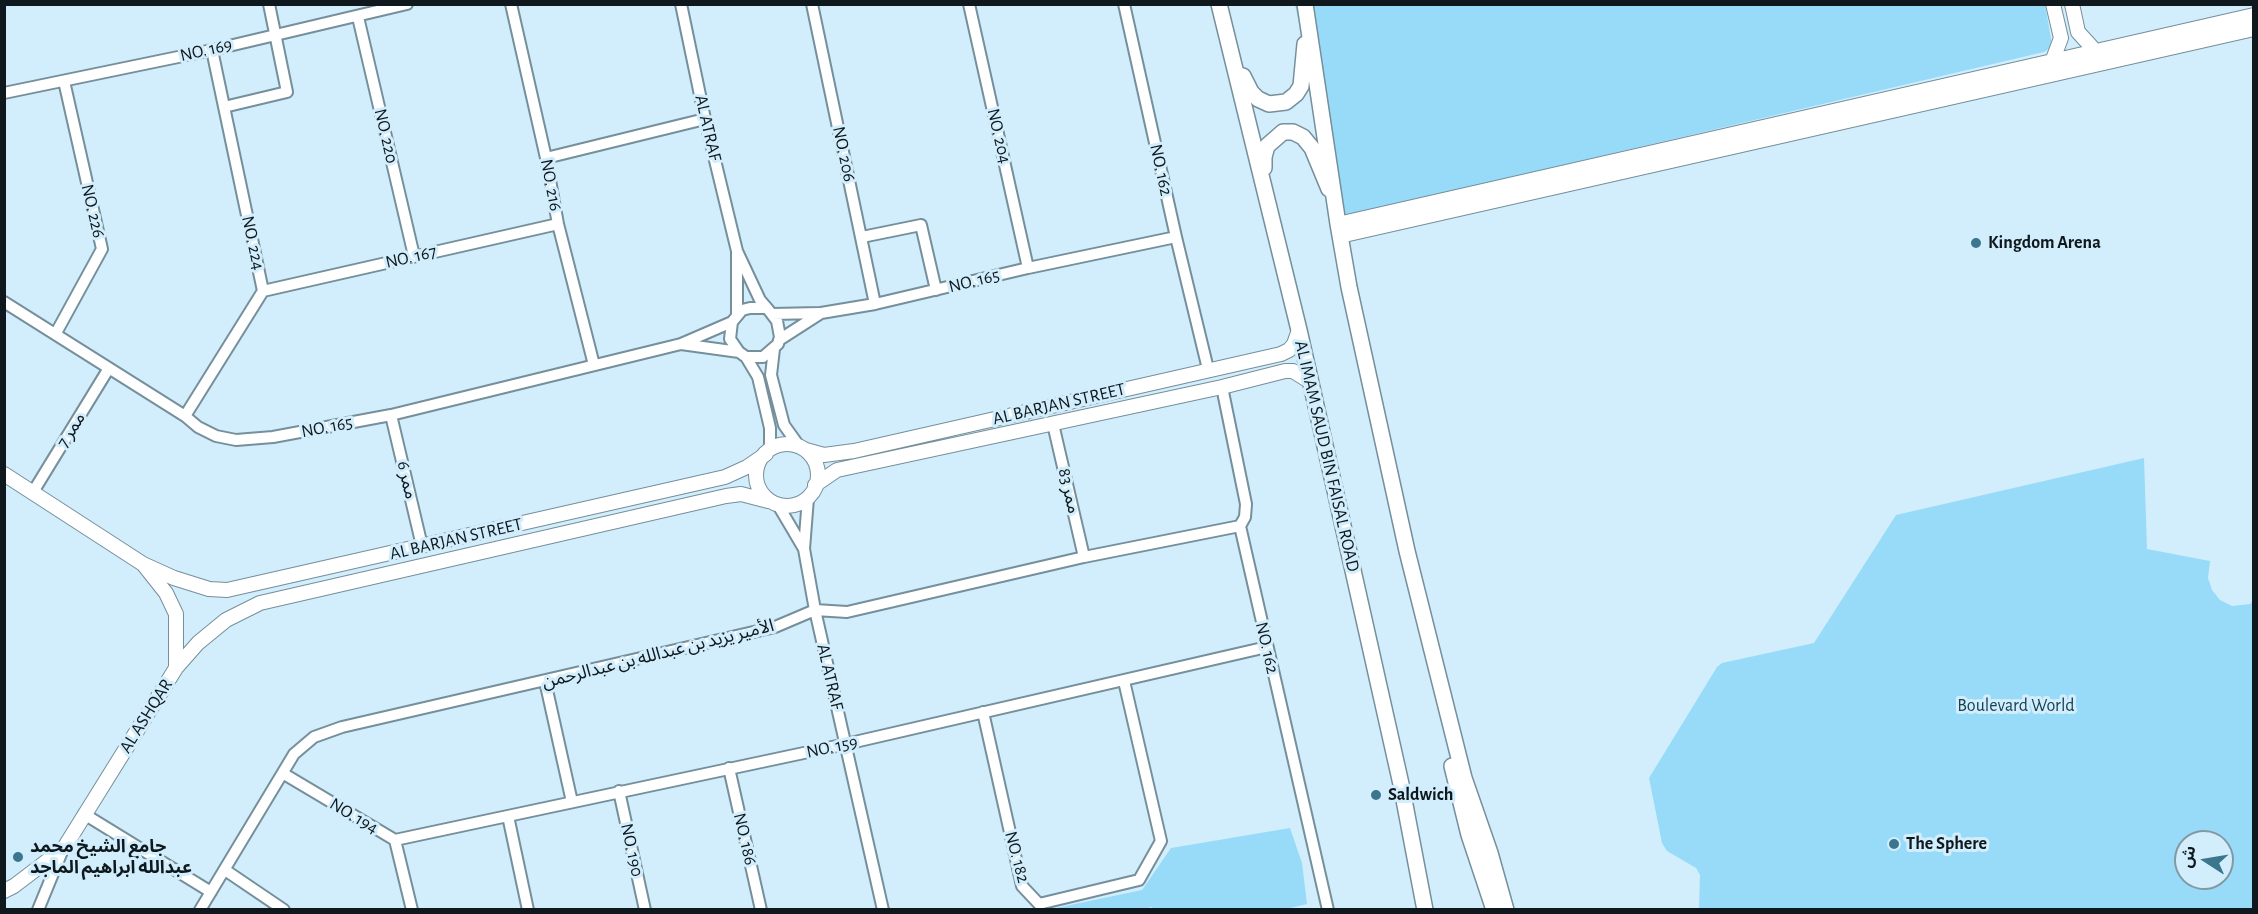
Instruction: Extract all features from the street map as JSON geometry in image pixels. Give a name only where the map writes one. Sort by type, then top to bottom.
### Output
[{"type":"main road","name":"AL IMAM SAUD BIN FAISAL ROAD","points":[[1219,4],[1299,330],[1401,784],[1425,909]]},
{"type":"main road","points":[[1224,25],[1251,92],[1258,99],[1276,105],[1286,102],[1301,87],[1304,77],[1306,9]]},
{"type":"main road","points":[[1306,9],[1339,230],[1359,336],[1404,540],[1464,778],[1490,853],[1506,909]]},
{"type":"main road","points":[[1264,183],[1264,157],[1267,146],[1283,132],[1293,132],[1303,137],[1312,148],[1320,172],[1334,199]]},
{"type":"main road","points":[[1441,690],[1455,784],[1469,835],[1494,909]]},
{"type":"street","points":[[224,107],[287,92],[268,4]]},
{"type":"street","name":"NO. 169","points":[[4,93],[212,50],[407,4]]},
{"type":"street","name":"NO. 216","points":[[511,4],[546,158],[558,224],[594,365]]},
{"type":"street","name":"AL ATRAF","points":[[681,4],[705,119],[737,251],[760,300],[770,311]]},
{"type":"street","name":"NO. 206","points":[[812,4],[875,304]]},
{"type":"street","name":"NO. 204","points":[[969,4],[1028,268]]},
{"type":"street","name":"NO. 162","points":[[1124,4],[1208,369]]},
{"type":"street","points":[[2052,62],[2061,38],[2053,4]]},
{"type":"street","points":[[2072,4],[2078,32],[2094,51],[2108,62]]},
{"type":"street","points":[[1339,230],[2253,15]]},
{"type":"street","name":"NO. 220","points":[[357,17],[414,256]]},
{"type":"street","points":[[1339,230],[2108,62],[2253,28]]},
{"type":"street","points":[[2061,38],[2067,42],[2072,41],[2078,32]]},
{"type":"street","name":"NO. 224","points":[[185,416],[263,291],[212,50]]},
{"type":"street","name":"NO. 226","points":[[56,333],[102,249],[64,81]]},
{"type":"street","points":[[546,158],[705,119]]},
{"type":"street","name":"NO. 167","points":[[263,291],[558,224]]},
{"type":"street","points":[[862,237],[921,225],[936,290]]},
{"type":"street","name":"NO. 165","points":[[776,345],[821,313],[875,304],[1028,268],[1176,237]]},
{"type":"street","name":"AL ATRAF","points":[[734,318],[737,251]]},
{"type":"street","name":"NO. 165","points":[[4,302],[185,416],[198,427],[216,436],[236,440],[273,437],[391,414],[681,344]]},
{"type":"street","points":[[681,344],[750,308],[821,313]]},
{"type":"street","points":[[770,311],[780,329],[771,375],[784,425],[816,465],[815,485],[808,498],[804,549]]},
{"type":"street","points":[[734,318],[730,339],[758,376],[770,428],[768,452]]},
{"type":"street","name":"AL BARJAN STREET","points":[[803,448],[824,454],[854,451],[1281,354],[1294,344],[1299,330]]},
{"type":"street","points":[[681,344],[764,357],[776,345]]},
{"type":"street","name":"ممر 7","points":[[33,492],[110,368]]},
{"type":"street","name":"AL BARJAN STREET","points":[[815,485],[837,470],[1222,387],[1285,371],[1293,371],[1310,381]]},
{"type":"street","name":"NO. 162","points":[[1222,387],[1246,504],[1245,516],[1240,526],[1328,909]]},
{"type":"street","name":"ممر 6","points":[[391,414],[422,546]]},
{"type":"street","name":"ممر 83","points":[[1053,424],[1084,557]]},
{"type":"street","points":[[803,448],[783,443],[774,446],[757,468],[756,478],[759,489],[773,503],[804,549]]},
{"type":"street","name":"AL BARJAN STREET","points":[[143,564],[174,578],[209,589],[227,590],[725,477],[747,467],[768,452]]},
{"type":"street","name":"AL ASHQAR","points":[[4,474],[143,564],[166,593],[176,614],[176,668],[64,848],[4,891]]},
{"type":"street","name":"AL BARJAN STREET","points":[[176,668],[198,642],[226,620],[260,603],[726,496],[741,494],[773,503]]},
{"type":"street","points":[[773,503],[800,504],[808,498]]},
{"type":"street","name":"الأمير يزيد بن عبدالله بن عبدالرحمن","points":[[200,909],[284,774],[294,754],[314,737],[342,727],[775,627],[814,609],[847,612],[1084,557],[1240,526]]},
{"type":"street","name":"AL ATRAF","points":[[804,549],[814,609],[883,909]]},
{"type":"street","name":"NO. 159","points":[[395,840],[846,744],[1267,647]]},
{"type":"street","points":[[545,681],[572,802]]},
{"type":"street","name":"NO. 182","points":[[983,712],[1022,886],[1039,904],[1139,880],[1161,841],[1124,681]]},
{"type":"street","name":"NO. 186","points":[[729,768],[762,909]]},
{"type":"street","name":"NO. 194","points":[[284,774],[395,840],[412,909]]},
{"type":"street","name":"NO. 190","points":[[619,791],[645,909]]},
{"type":"street","points":[[84,814],[211,892]]},
{"type":"street","points":[[508,816],[528,909]]},
{"type":"street","points":[[38,909],[64,848]]},
{"type":"street","points":[[225,870],[284,909]]},
{"type":"green space","points":[[1295,5],[2045,5],[2052,44],[2044,52],[1342,217]]},
{"type":"green space","name":"Boulevard World","points":[[2144,458],[2147,549],[2210,561],[2208,578],[2212,590],[2220,600],[2232,606],[2250,604],[2253,601],[2253,909],[1699,909],[1700,875],[1696,868],[1667,851],[1662,843],[1649,778],[1717,667],[1722,663],[1814,643],[1896,515]]},
{"type":"green space","points":[[1290,828],[1302,863],[1307,904],[1282,910],[1156,910],[1151,907],[1140,910],[1051,909],[1142,890],[1171,848]]},
{"type":"place","name":"Kingdom Arena","points":[[1976,243]]},
{"type":"place","name":"Saldwich","points":[[1376,795]]},
{"type":"place","name":"The Sphere","points":[[1894,844]]},
{"type":"place","name":"جامع الشيخ محمد عبدالله ابراهيم الماجد","points":[[18,857]]}]
